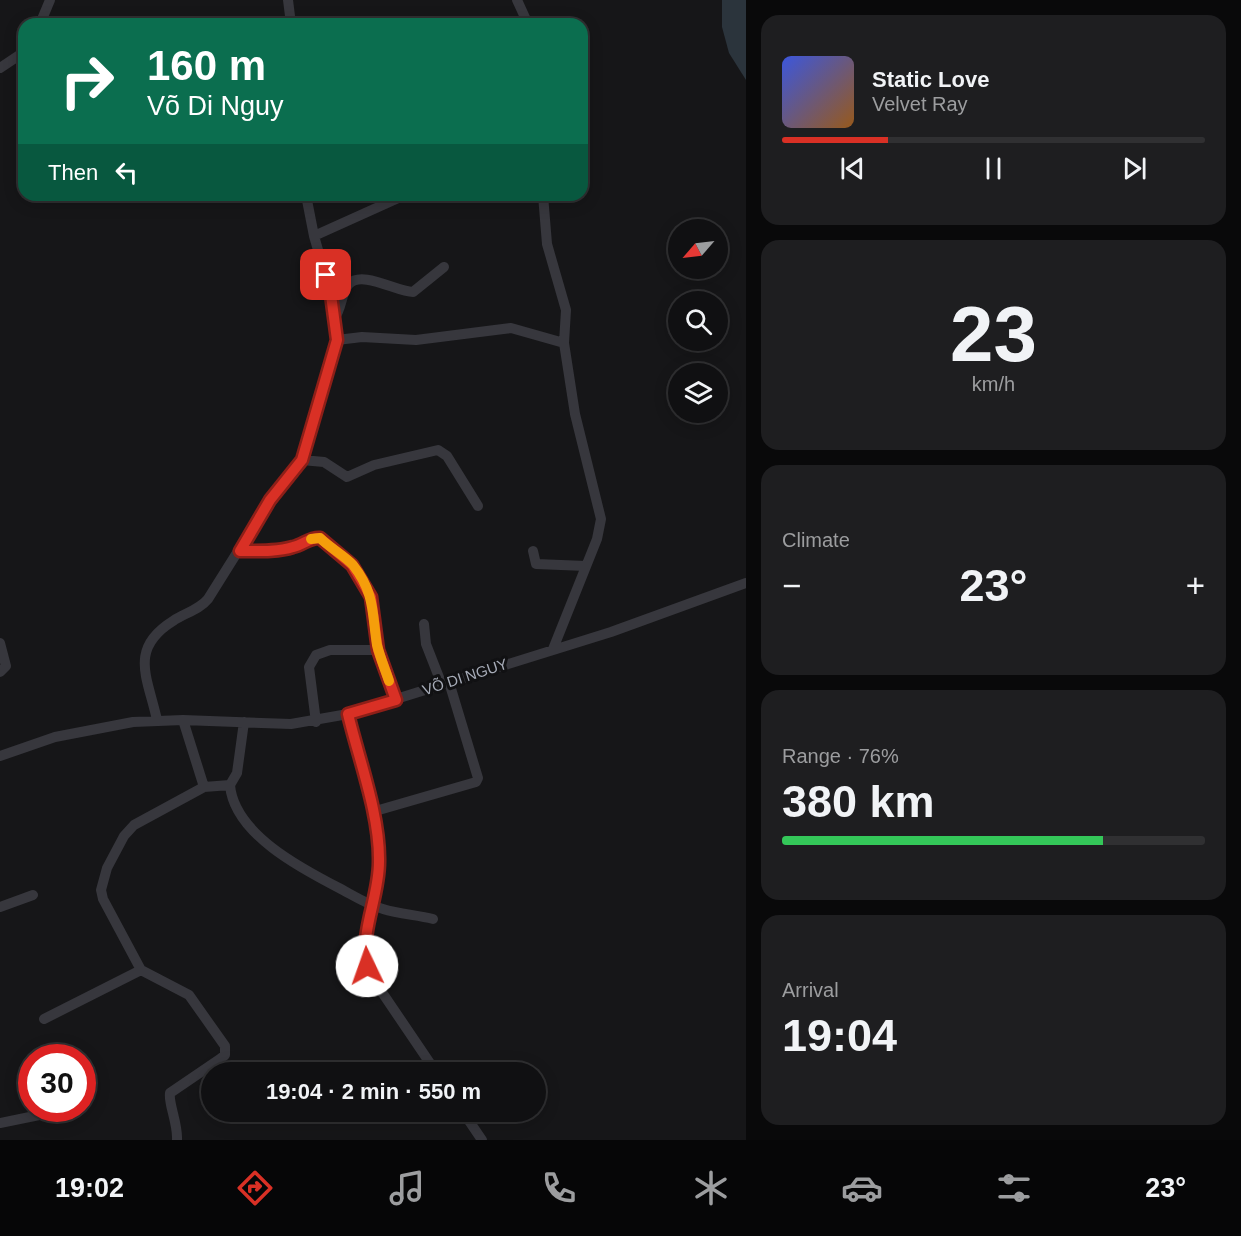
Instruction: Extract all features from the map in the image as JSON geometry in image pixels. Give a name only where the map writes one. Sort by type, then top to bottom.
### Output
[{"type":"street","points":[[42,18],[50,0]]},
{"type":"street","points":[[288,0],[290,18]]},
{"type":"street","points":[[517,0],[525,18]]},
{"type":"street","points":[[0,68],[18,56]]},
{"type":"street","points":[[158,720],[144,661],[146,648],[169,623],[205,603],[240,551],[270,500],[302,460],[337,340],[331,295],[314,236],[307,201]]},
{"type":"street","points":[[314,236],[382,201]]},
{"type":"street","points":[[544,201],[547,243],[566,310],[564,343],[577,425],[601,519],[600,532],[553,649]]},
{"type":"street","points":[[334,319],[348,285],[353,282],[373,281],[413,292],[444,267]]},
{"type":"street","points":[[337,340],[362,337],[416,340],[511,328],[564,343]]},
{"type":"street","points":[[302,460],[324,462],[347,477],[374,465],[438,450],[447,456],[478,506]]},
{"type":"street","points":[[240,551],[293,548],[313,538],[320,538],[352,565],[367,589],[374,606],[378,650],[396,700]]},
{"type":"street","points":[[533,551],[536,564],[586,566]]},
{"type":"street","name":"VÕ DI NGUY","points":[[0,756],[31,744],[80,732],[158,720],[316,722],[396,700],[611,632],[746,583]]},
{"type":"street","points":[[372,812],[476,782],[478,778],[445,684],[425,642],[424,624]]},
{"type":"street","points":[[0,643],[6,666],[0,672]]},
{"type":"street","points":[[316,722],[309,667],[312,659],[322,651],[378,650]]},
{"type":"street","points":[[348,714],[372,812],[379,861],[365,940],[369,972],[429,1062]]},
{"type":"street","points":[[183,720],[204,787]]},
{"type":"street","points":[[244,722],[237,773],[230,785],[234,807],[244,820],[279,853],[371,905],[433,919]]},
{"type":"street","points":[[177,1140],[176,1115],[169,1100],[170,1093],[225,1055],[225,1046],[189,995],[141,970],[103,899],[102,883],[107,868],[124,836],[134,825],[204,787],[230,785]]},
{"type":"street","points":[[0,907],[33,896]]},
{"type":"street","points":[[44,1019],[141,970]]},
{"type":"street","points":[[0,1123],[18,1119]]},
{"type":"street","points":[[470,1122],[482,1140]]},
{"type":"shaded area","points":[[722,0],[746,0],[746,80],[729,53],[722,27]]},
{"type":"slow traffic","points":[[311,539],[320,538],[335,553],[349,562],[367,589],[374,606],[378,650],[389,681]]},
{"type":"route","points":[[326,275],[337,340],[302,460],[270,500],[240,551],[293,548],[313,538],[320,538],[352,565],[374,606],[378,650],[396,700],[348,714],[377,831],[379,852],[378,876],[365,940],[364,951],[367,966]]}]
